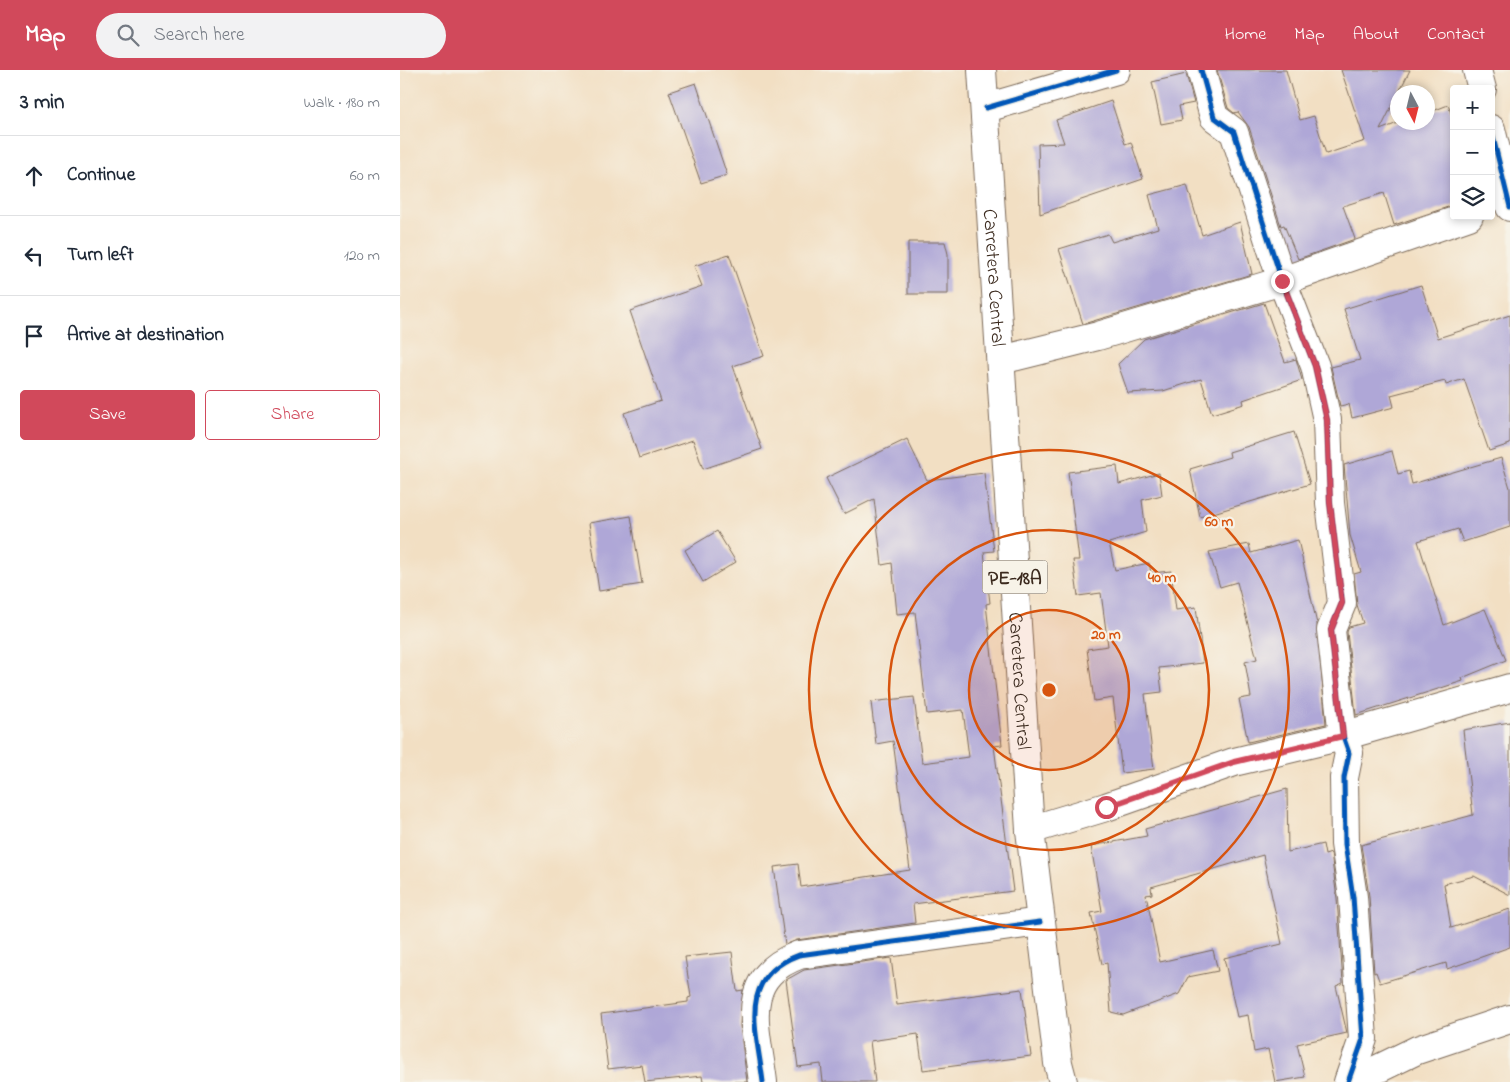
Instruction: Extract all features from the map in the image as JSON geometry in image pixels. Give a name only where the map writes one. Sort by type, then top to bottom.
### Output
[{"type":"main road","name":"Carretera Central","points":[[982,70],[986,108],[1030,830],[1058,1063],[1063,1082]]},
{"type":"main road","points":[[986,108],[1116,70]]},
{"type":"main road","points":[[1201,70],[1214,117],[1234,132],[1282,281],[1315,366],[1327,420],[1330,503],[1342,603],[1331,630],[1343,736],[1348,753],[1344,778],[1345,844],[1353,897],[1363,1039],[1348,1082]]},
{"type":"main road","points":[[1477,70],[1481,85]]},
{"type":"main road","points":[[1491,130],[1505,205]]},
{"type":"main road","points":[[1001,360],[1098,336],[1282,281],[1457,220]]},
{"type":"main road","points":[[1030,830],[1106,807],[1234,762],[1343,736],[1510,688]]},
{"type":"main road","points":[[763,1082],[754,1002],[763,980],[778,964],[799,954],[1040,922]]},
{"type":"main road","points":[[1351,1082],[1417,1050],[1510,1019]]},
{"type":"building","points":[[1217,70],[1286,70],[1300,120],[1314,116],[1326,154],[1365,141],[1341,70],[1410,70],[1402,85],[1390,85],[1390,110],[1380,130],[1390,126],[1390,130],[1435,130],[1435,110],[1448,105],[1450,110],[1450,206],[1394,225],[1384,193],[1343,206],[1355,239],[1298,259],[1284,225],[1281,226],[1249,127],[1238,112],[1234,113],[1228,108]]},
{"type":"building","points":[[1186,74],[1194,103],[1179,106],[1182,120],[1161,124],[1152,82]]},
{"type":"building","points":[[696,83],[727,175],[701,183],[669,92]]},
{"type":"building","points":[[1111,101],[1125,144],[1131,142],[1143,179],[1040,214],[1038,144],[1064,143],[1056,120]]},
{"type":"building","points":[[1187,185],[1202,235],[1240,222],[1252,274],[1083,324],[1059,249],[1108,234],[1112,242],[1158,228],[1149,195]]},
{"type":"building","points":[[908,242],[945,242],[948,254],[948,294],[908,294]]},
{"type":"building","points":[[729,254],[764,356],[733,366],[762,449],[703,469],[693,440],[639,458],[624,413],[661,401],[630,311],[702,286],[694,266]]},
{"type":"building","points":[[1421,285],[1438,338],[1510,315],[1510,444],[1489,451],[1464,379],[1446,385],[1445,381],[1391,395],[1394,407],[1352,418],[1349,404],[1340,406],[1331,367],[1360,360],[1344,309]]},
{"type":"building","points":[[1264,303],[1285,362],[1296,359],[1302,380],[1243,400],[1244,404],[1212,414],[1201,379],[1163,391],[1128,393],[1118,364],[1144,339]]},
{"type":"building","points":[[1294,432],[1310,484],[1200,517],[1190,469],[1230,457],[1229,452]]},
{"type":"building","points":[[907,439],[927,480],[984,473],[994,551],[984,552],[990,603],[986,604],[1002,745],[994,746],[1013,891],[913,904],[915,923],[797,940],[785,945],[774,867],[798,864],[801,887],[910,870],[893,741],[876,744],[871,702],[914,697],[922,763],[969,757],[963,710],[927,714],[915,612],[897,614],[892,563],[882,565],[874,499],[844,514],[826,478]]},
{"type":"building","points":[[1392,451],[1398,474],[1409,471],[1412,484],[1501,458],[1510,488],[1510,527],[1463,542],[1458,529],[1418,541],[1444,625],[1485,609],[1506,660],[1462,678],[1463,681],[1356,715],[1347,632],[1349,627],[1363,623],[1357,605],[1354,574],[1361,572],[1350,535],[1344,465]]},
{"type":"building","points":[[1117,466],[1119,484],[1159,473],[1162,495],[1142,500],[1146,532],[1109,543],[1115,570],[1149,563],[1151,573],[1171,571],[1176,610],[1196,607],[1203,663],[1159,668],[1162,692],[1145,694],[1154,769],[1122,773],[1113,698],[1094,701],[1087,649],[1108,646],[1101,593],[1078,596],[1073,560],[1079,560],[1068,472]]},
{"type":"building","points":[[631,516],[642,584],[599,591],[589,523]]},
{"type":"building","points":[[717,531],[736,562],[703,582],[685,550]]},
{"type":"building","points":[[1298,540],[1317,624],[1326,724],[1248,742],[1239,699],[1251,697],[1245,662],[1257,659],[1237,582],[1220,587],[1209,552],[1249,544],[1251,553]]},
{"type":"building","points":[[1510,722],[1510,895],[1474,876],[1444,884],[1451,928],[1510,909],[1510,947],[1447,969],[1446,963],[1380,983],[1376,972],[1374,973],[1369,896],[1361,845],[1473,815],[1463,730]]},
{"type":"building","points":[[1287,789],[1288,852],[1323,844],[1325,855],[1331,853],[1337,899],[1343,983],[1336,986],[1347,1033],[1297,1044],[1305,1077],[1275,1082],[1268,1049],[1254,1052],[1248,1015],[1237,1017],[1224,958],[1282,944],[1263,855],[1151,887],[1152,894],[1146,895],[1160,962],[1213,950],[1218,971],[1188,977],[1179,994],[1123,1015],[1111,1012],[1107,963],[1102,964],[1091,913],[1102,911],[1091,846],[1147,836],[1145,829]]},
{"type":"building","points":[[732,952],[737,991],[743,990],[740,1025],[747,1082],[703,1082],[702,1076],[645,1082],[642,1065],[608,1069],[601,1014],[688,1002],[688,998],[691,997],[685,957]]},
{"type":"building","points":[[891,958],[897,1005],[1022,989],[1031,1056],[923,1070],[918,1034],[870,1041],[875,1082],[823,1082],[821,1064],[798,1067],[786,980],[804,970]]},
{"type":"cycle path","points":[[986,108],[1116,70]]},
{"type":"cycle path","points":[[1201,70],[1214,117],[1234,132],[1282,281],[1315,366],[1327,420],[1330,503],[1342,603],[1331,630],[1343,736],[1349,753],[1344,778],[1345,844],[1353,897],[1363,1039],[1348,1082]]},
{"type":"cycle path","points":[[1491,130],[1510,207]]},
{"type":"cycle path","points":[[763,1082],[755,1025],[755,1008],[758,992],[766,977],[779,965],[799,955],[1040,922]]},
{"type":"route","points":[[1106,807],[1234,762],[1343,736],[1331,630],[1342,603],[1330,503],[1327,420],[1315,366],[1282,281]]}]
